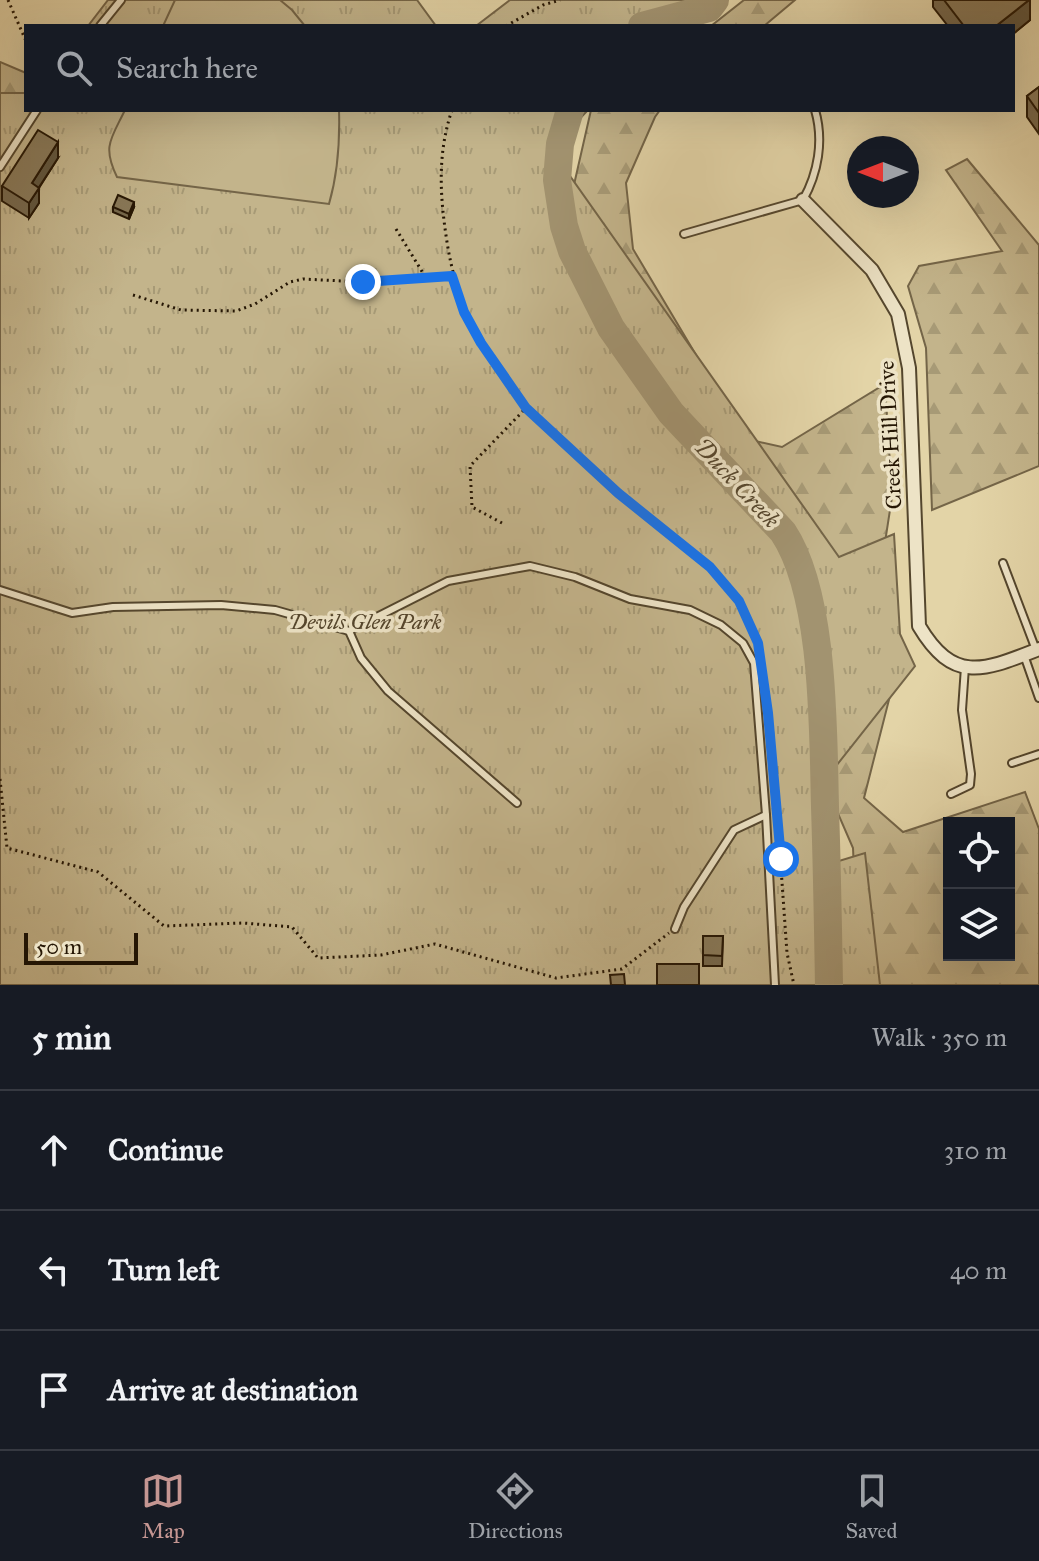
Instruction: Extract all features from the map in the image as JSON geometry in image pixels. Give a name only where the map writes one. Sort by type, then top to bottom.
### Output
[{"type":"street","name":"Creek Hill Drive","points":[[803,200],[872,270],[898,314],[909,368],[919,626],[931,646],[965,667]]},
{"type":"street","points":[[965,667],[987,669],[1033,651]]},
{"type":"lane","points":[[102,24],[121,0]]},
{"type":"lane","points":[[0,167],[36,112]]},
{"type":"lane","points":[[684,234],[803,200],[813,183],[818,160],[820,139],[815,112]]},
{"type":"lane","points":[[1003,563],[1033,651],[1039,698]]},
{"type":"lane","points":[[0,590],[72,613],[113,607],[221,605],[275,610],[349,631],[448,581],[530,566],[575,577],[630,599],[690,610],[721,625],[743,643],[754,663],[775,985]]},
{"type":"lane","points":[[349,631],[361,658],[388,691],[517,803]]},
{"type":"lane","points":[[951,794],[970,785],[962,710],[965,667]]},
{"type":"lane","points":[[1012,763],[1039,754]]},
{"type":"lane","points":[[675,929],[684,907],[734,830],[766,815]]},
{"type":"path","points":[[8,0],[24,36]]},
{"type":"path","points":[[510,24],[543,5],[560,0]]},
{"type":"path","points":[[451,112],[444,133],[440,172],[452,276],[464,312],[481,343],[526,408],[618,493],[710,567],[739,601],[758,643],[760,657]]},
{"type":"path","points":[[396,229],[426,278]]},
{"type":"path","points":[[133,295],[181,310],[236,311],[255,304],[290,282],[303,279],[363,282],[452,276]]},
{"type":"path","points":[[502,523],[472,507],[470,466],[526,408]]},
{"type":"path","points":[[0,779],[7,848],[98,872],[164,926],[243,923],[292,927],[318,958],[381,955],[435,944],[556,978],[622,969],[675,929]]},
{"type":"path","points":[[779,844],[787,953],[794,985]]},
{"type":"green space","points":[[108,0],[417,0],[435,24],[90,24]]},
{"type":"green space","points":[[175,0],[280,0],[303,24],[164,24]]},
{"type":"green space","points":[[510,0],[695,0],[671,24],[479,24]]},
{"type":"green space","points":[[744,0],[795,0],[766,24],[714,24]]},
{"type":"green space","points":[[0,62],[24,72],[24,99],[0,105]]},
{"type":"green space","name":"Devils Glen Park","points":[[0,93],[24,93],[24,112],[586,112],[551,149],[839,557],[894,534],[900,634],[915,666],[825,780],[839,861],[865,853],[880,985],[0,985]]},
{"type":"green space","points":[[124,112],[339,112],[338,158],[329,204],[117,177],[109,150]]},
{"type":"green space","points":[[591,112],[659,112],[626,183],[633,249],[746,439],[782,447],[885,384],[892,497],[877,594],[894,680],[864,798],[903,832],[943,819],[943,961],[1015,961],[1015,817],[949,817],[1025,792],[1039,829],[1039,985],[859,985],[853,848],[836,809],[832,742],[571,198]]},
{"type":"green space","points":[[967,159],[1039,245],[1039,466],[932,510],[926,348],[908,286],[919,266],[1002,251],[946,170]]},
{"type":"building","points":[[944,0],[1029,0],[999,24],[962,24]]},
{"type":"building","points":[[1039,87],[1039,113],[1027,96]]},
{"type":"building","points":[[38,130],[58,142],[32,183],[39,188],[29,203],[2,186]]},
{"type":"building","points":[[118,195],[134,202],[129,214],[113,207]]},
{"type":"building","points":[[703,936],[723,936],[722,956],[703,955]]},
{"type":"building","points":[[657,964],[699,964],[699,985],[657,985]]},
{"type":"building","points":[[624,974],[625,985],[611,985],[610,975]]},
{"type":"waterway","name":"Duck Creek","points":[[649,24],[709,8],[715,0]]},
{"type":"waterway","name":"Duck Creek","points":[[569,112],[560,144],[557,180],[564,226],[572,251],[611,328],[671,413],[783,532],[797,559],[807,591],[822,704],[829,985]]},
{"type":"route","points":[[363,282],[452,276],[464,312],[481,343],[526,408],[618,493],[710,567],[739,601],[758,643],[768,713],[781,859]]}]
